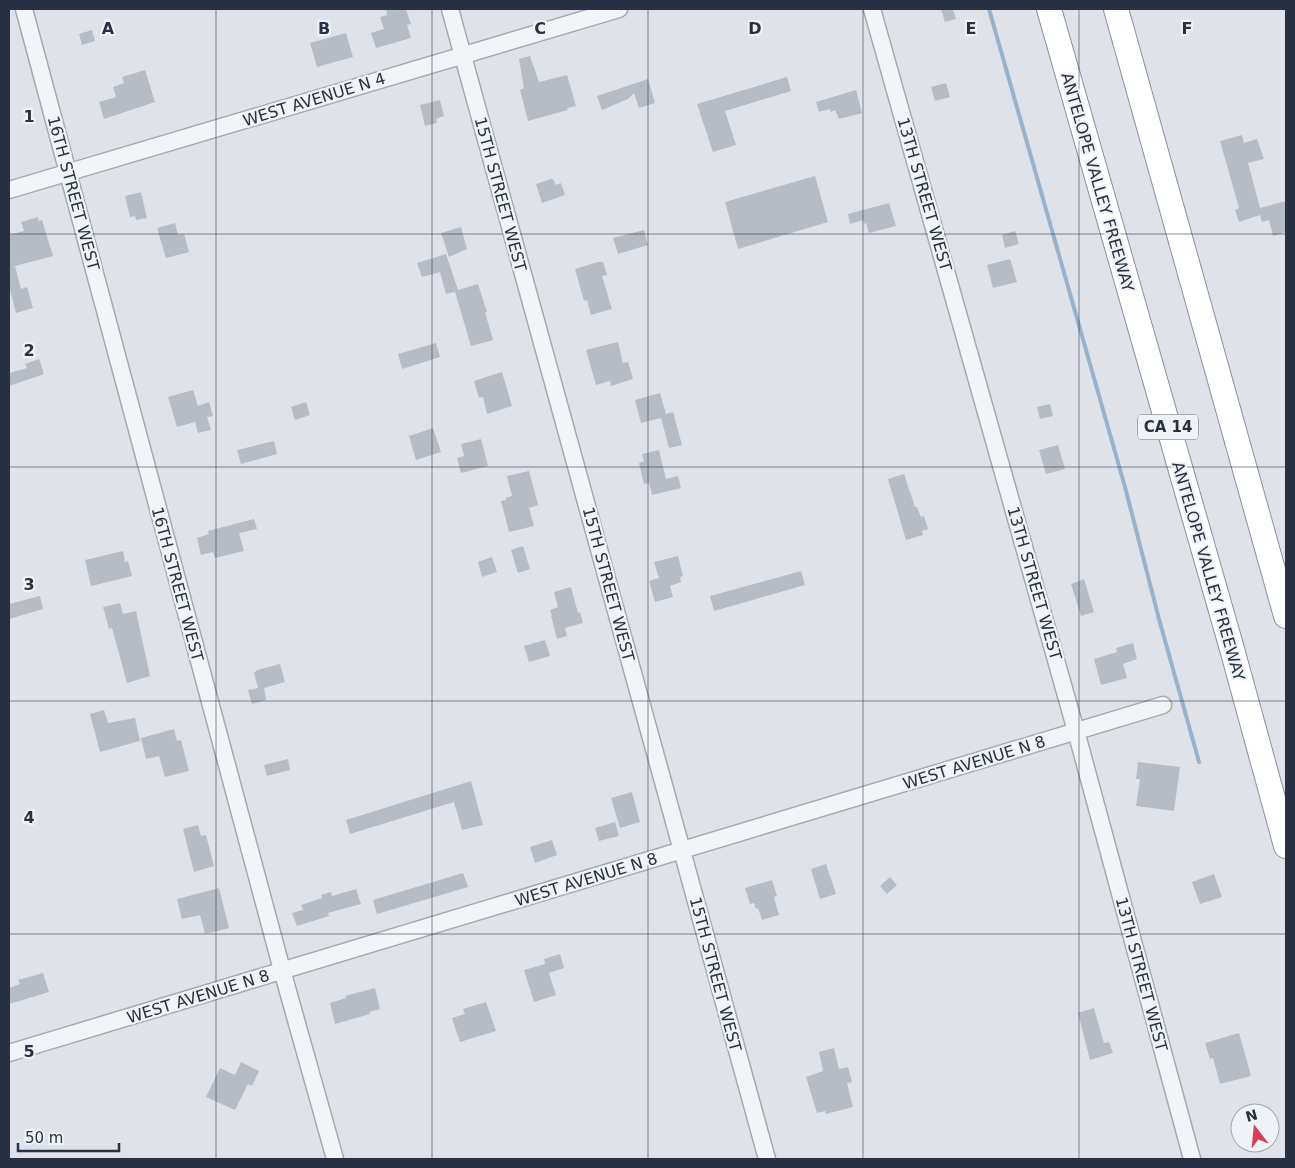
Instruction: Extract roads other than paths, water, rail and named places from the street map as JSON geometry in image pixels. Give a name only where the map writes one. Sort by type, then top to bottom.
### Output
[{"type":"highway","name":"ANTELOPE VALLEY FREEWAY","points":[[1048,9],[1227,630],[1286,846]]},
{"type":"highway","points":[[1116,9],[1286,616]]},
{"type":"street","name":"16TH STREET WEST","points":[[24,9],[282,970],[335,1159]]},
{"type":"street","name":"15TH STREET WEST","points":[[450,9],[767,1159]]},
{"type":"street","name":"WEST AVENUE N 4","points":[[9,190],[619,9]]},
{"type":"street","name":"13TH STREET WEST","points":[[872,9],[1076,731],[1192,1159]]},
{"type":"street","name":"WEST AVENUE N 8","points":[[9,1053],[1163,704]]},
{"type":"waterway","points":[[989,9],[1125,487],[1199,762]]}]
